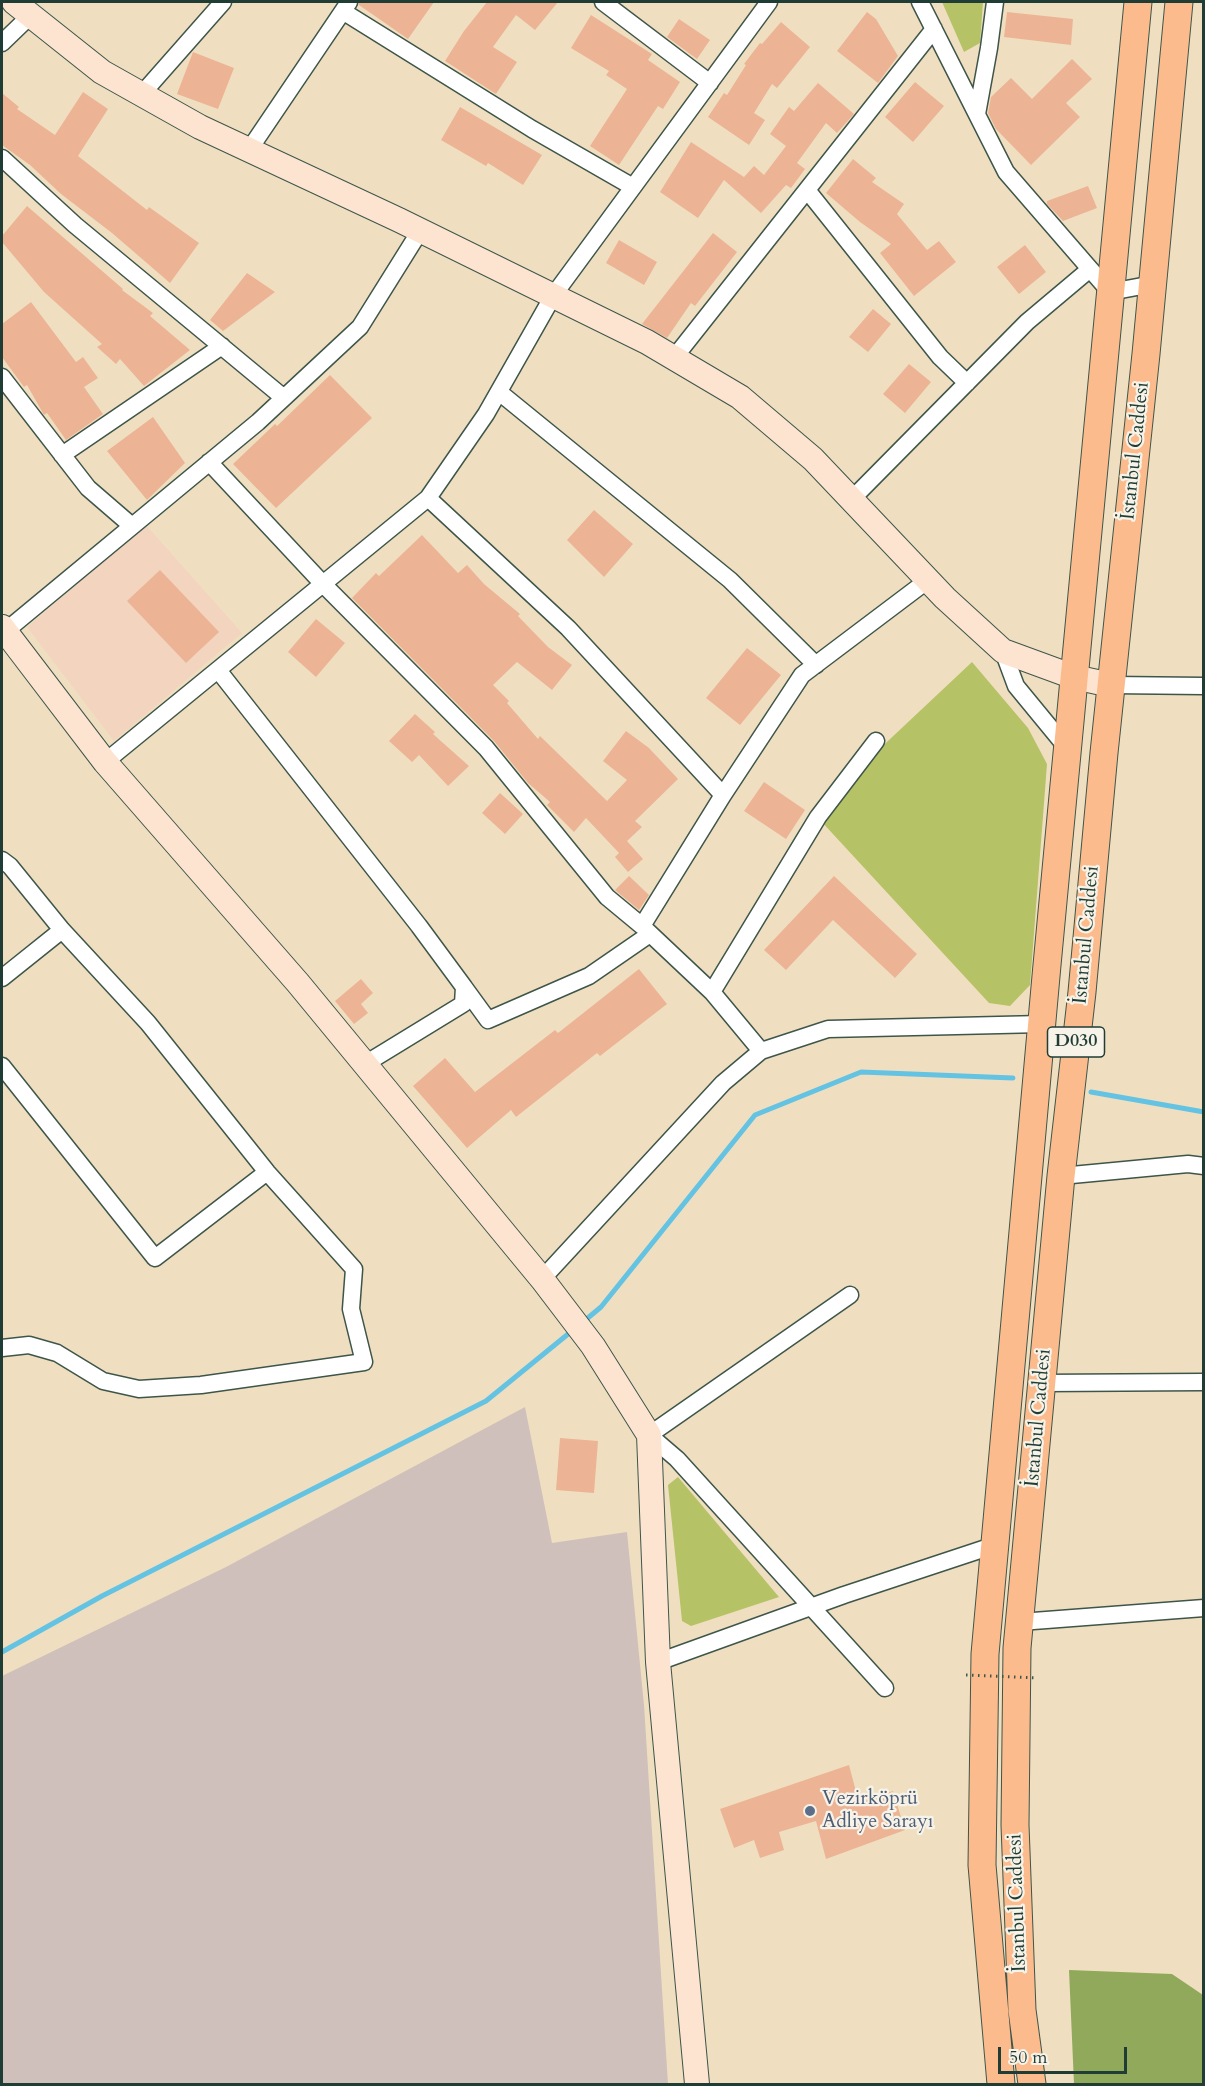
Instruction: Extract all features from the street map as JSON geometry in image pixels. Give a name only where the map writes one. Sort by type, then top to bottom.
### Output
[{"type":"main road","name":"İstanbul Caddesi","points":[[1001,2085],[982,1865],[985,1654],[1067,748],[1138,2]]},
{"type":"main road","name":"İstanbul Caddesi","points":[[1032,2085],[1022,2010],[1015,1825],[1017,1648],[1061,1176],[1082,992],[1179,2]]},
{"type":"street","points":[[603,2],[710,82]]},
{"type":"street","points":[[105,762],[429,498],[486,414],[553,296],[769,2]]},
{"type":"street","points":[[920,2],[1006,172],[1110,292],[1153,284]]},
{"type":"street","points":[[977,114],[989,48],[994,2]]},
{"type":"street","points":[[141,95],[214,6]]},
{"type":"street","points":[[249,150],[346,7],[532,129],[633,188]]},
{"type":"street","points":[[2,43],[23,8],[102,72],[141,95],[200,127],[647,342],[740,397],[813,459],[928,580],[1003,651],[1074,677],[1111,685],[1203,686]]},
{"type":"street","points":[[674,358],[934,29]]},
{"type":"street","points":[[2,158],[75,225],[284,398]]},
{"type":"street","points":[[807,190],[940,357],[968,383]]},
{"type":"street","points":[[420,231],[360,327],[284,398],[209,462],[3,630],[105,762],[298,983],[548,1287],[593,1346],[649,1435],[677,1459],[885,1688]]},
{"type":"street","points":[[852,499],[1027,322],[1090,269]]},
{"type":"street","points":[[62,455],[222,346]]},
{"type":"street","points":[[2,377],[88,488],[132,526]]},
{"type":"street","points":[[499,392],[730,580],[816,665]]},
{"type":"street","points":[[209,462],[323,584],[486,748],[607,897],[712,992],[761,1051]]},
{"type":"street","points":[[429,498],[568,627],[723,795]]},
{"type":"street","points":[[219,670],[412,917],[488,1020],[589,976],[646,930],[723,795],[802,675],[928,580]]},
{"type":"street","points":[[1003,651],[1016,686],[1067,748]]},
{"type":"street","points":[[712,992],[818,817],[876,741]]},
{"type":"street","points":[[2,860],[10,866],[62,930],[148,1023],[267,1172],[354,1269],[351,1309],[364,1362],[201,1385],[139,1389],[103,1381],[57,1353],[29,1345],[2,1348]]},
{"type":"street","points":[[2,978],[62,930]]},
{"type":"street","points":[[365,1064],[463,1004],[464,987]]},
{"type":"street","points":[[548,1287],[723,1083],[761,1051],[828,1029],[1042,1024]]},
{"type":"street","points":[[2,1066],[155,1258],[267,1172]]},
{"type":"street","points":[[1061,1176],[1188,1164],[1203,1166]]},
{"type":"street","points":[[649,1435],[850,1295]]},
{"type":"street","points":[[1042,1383],[1203,1382]]},
{"type":"street","points":[[649,1435],[658,1662],[698,2085]]},
{"type":"street","points":[[658,1662],[995,1545]]},
{"type":"street","points":[[1020,1622],[1203,1608]]},
{"type":"path","points":[[966,1676],[1036,1678]]},
{"type":"shaded area","points":[[146,525],[242,633],[114,741],[27,627]]},
{"type":"shaded area","points":[[525,1407],[552,1543],[627,1532],[644,1705],[668,2084],[2,2084],[2,1676],[226,1567]]},
{"type":"green space","points":[[942,2],[983,2],[980,43],[964,52]]},
{"type":"green space","points":[[972,662],[1028,728],[1047,764],[1030,985],[1010,1006],[989,1003],[820,820],[872,756]]},
{"type":"green space","points":[[678,1477],[779,1597],[691,1626],[682,1621],[668,1485]]},
{"type":"green space","points":[[1069,1970],[1172,1974],[1203,1995],[1203,2084],[1074,2084]]},
{"type":"building","points":[[359,2],[434,2],[408,39],[359,5]]},
{"type":"building","points":[[487,2],[558,2],[535,30],[516,15],[493,47],[517,62],[496,94],[445,61],[464,31]]},
{"type":"building","points":[[867,12],[876,19],[898,56],[878,83],[837,51]]},
{"type":"building","points":[[1007,12],[1073,19],[1071,45],[1004,37]]},
{"type":"building","points":[[591,15],[652,54],[648,60],[680,82],[663,109],[658,106],[619,165],[590,146],[627,89],[606,75],[609,71],[571,48]]},
{"type":"building","points":[[679,19],[710,40],[697,59],[667,37]]},
{"type":"building","points":[[781,22],[810,47],[777,88],[772,84],[754,113],[765,120],[749,145],[708,117],[724,93],[727,95],[746,65],[744,64],[760,43],[762,44]]},
{"type":"building","points":[[193,52],[234,68],[218,109],[177,94]]},
{"type":"building","points":[[1072,59],[1092,79],[1066,103],[1080,117],[1031,165],[996,129],[988,113],[991,97],[1011,78],[1032,99]]},
{"type":"building","points":[[915,82],[944,106],[913,142],[885,117]]},
{"type":"building","points":[[818,83],[854,114],[837,133],[826,123],[797,163],[805,169],[791,188],[786,185],[761,213],[724,180],[698,218],[660,192],[691,142],[744,177],[754,166],[764,175],[786,146],[770,134],[789,107],[794,111]]},
{"type":"building","points":[[83,92],[108,109],[78,156],[147,210],[149,207],[199,243],[170,283],[112,233],[61,194],[30,165],[2,145],[2,93],[19,107],[17,109],[55,135]]},
{"type":"building","points":[[460,107],[542,155],[523,185],[488,163],[486,166],[441,140]]},
{"type":"building","points":[[853,159],[876,178],[872,182],[904,204],[897,214],[927,250],[939,241],[956,262],[914,296],[880,253],[891,244],[860,222],[826,193]]},
{"type":"building","points":[[1088,186],[1097,208],[1063,221],[1047,204],[1047,201]]},
{"type":"building","points":[[27,206],[122,290],[153,313],[150,316],[190,350],[144,386],[120,359],[116,364],[97,347],[102,344],[44,292],[2,242],[2,236]]},
{"type":"building","points":[[713,233],[737,252],[695,306],[691,303],[667,338],[642,324]]},
{"type":"building","points":[[619,240],[657,262],[644,285],[606,263]]},
{"type":"building","points":[[1025,245],[1046,272],[1019,294],[997,267]]},
{"type":"building","points":[[247,273],[275,292],[223,331],[210,320]]},
{"type":"building","points":[[31,302],[76,362],[83,357],[98,378],[84,387],[103,414],[66,440],[47,413],[44,415],[27,385],[24,387],[2,357],[2,324]]},
{"type":"building","points":[[873,309],[891,324],[868,352],[849,337]]},
{"type":"building","points":[[909,364],[931,382],[905,413],[883,394]]},
{"type":"building","points":[[330,375],[372,418],[276,508],[233,464]]},
{"type":"building","points":[[153,417],[185,463],[147,500],[107,451]]},
{"type":"building","points":[[594,510],[633,544],[604,577],[567,540]]},
{"type":"building","points":[[422,535],[458,573],[467,565],[484,584],[520,614],[518,616],[548,647],[572,665],[552,690],[517,662],[493,685],[509,701],[507,703],[538,739],[540,736],[607,801],[627,780],[603,761],[626,731],[649,748],[678,779],[635,821],[642,827],[627,841],[643,859],[628,872],[615,857],[619,853],[586,818],[574,832],[547,805],[550,802],[528,783],[494,741],[352,598],[376,573],[379,576]]},
{"type":"building","points":[[160,570],[219,632],[186,663],[127,601]]},
{"type":"building","points":[[316,619],[345,643],[316,677],[288,652]]},
{"type":"building","points":[[747,648],[781,675],[740,725],[706,698]]},
{"type":"building","points":[[415,714],[435,732],[433,734],[469,766],[448,786],[419,755],[412,762],[389,741]]},
{"type":"building","points":[[764,782],[805,810],[786,839],[744,811]]},
{"type":"building","points":[[500,793],[523,814],[505,834],[482,813]]},
{"type":"building","points":[[629,876],[649,895],[639,910],[615,890]]},
{"type":"building","points":[[834,876],[917,954],[895,978],[833,920],[786,970],[764,950]]},
{"type":"building","points":[[639,969],[667,1004],[600,1056],[597,1053],[516,1117],[511,1110],[467,1148],[413,1086],[445,1058],[475,1092],[555,1030],[558,1033]]},
{"type":"building","points":[[361,979],[373,993],[361,1004],[368,1013],[354,1024],[335,1001]]},
{"type":"building","points":[[560,1438],[598,1441],[594,1493],[556,1490]]},
{"type":"building","name":"Vezirköprü Adliye Sarayı","points":[[849,1765],[859,1803],[893,1791],[905,1830],[826,1859],[816,1821],[779,1832],[784,1850],[760,1858],[754,1840],[734,1848],[720,1809]]},
{"type":"waterway","points":[[583,1322],[601,1307],[755,1115],[861,1072],[1013,1078]]},
{"type":"waterway","points":[[1091,1092],[1204,1112]]},
{"type":"waterway","points":[[2,1652],[102,1596],[486,1401],[573,1330]]},
{"type":"place","name":"Vezirköprü Adliye Sarayı","points":[[810,1811]]}]
